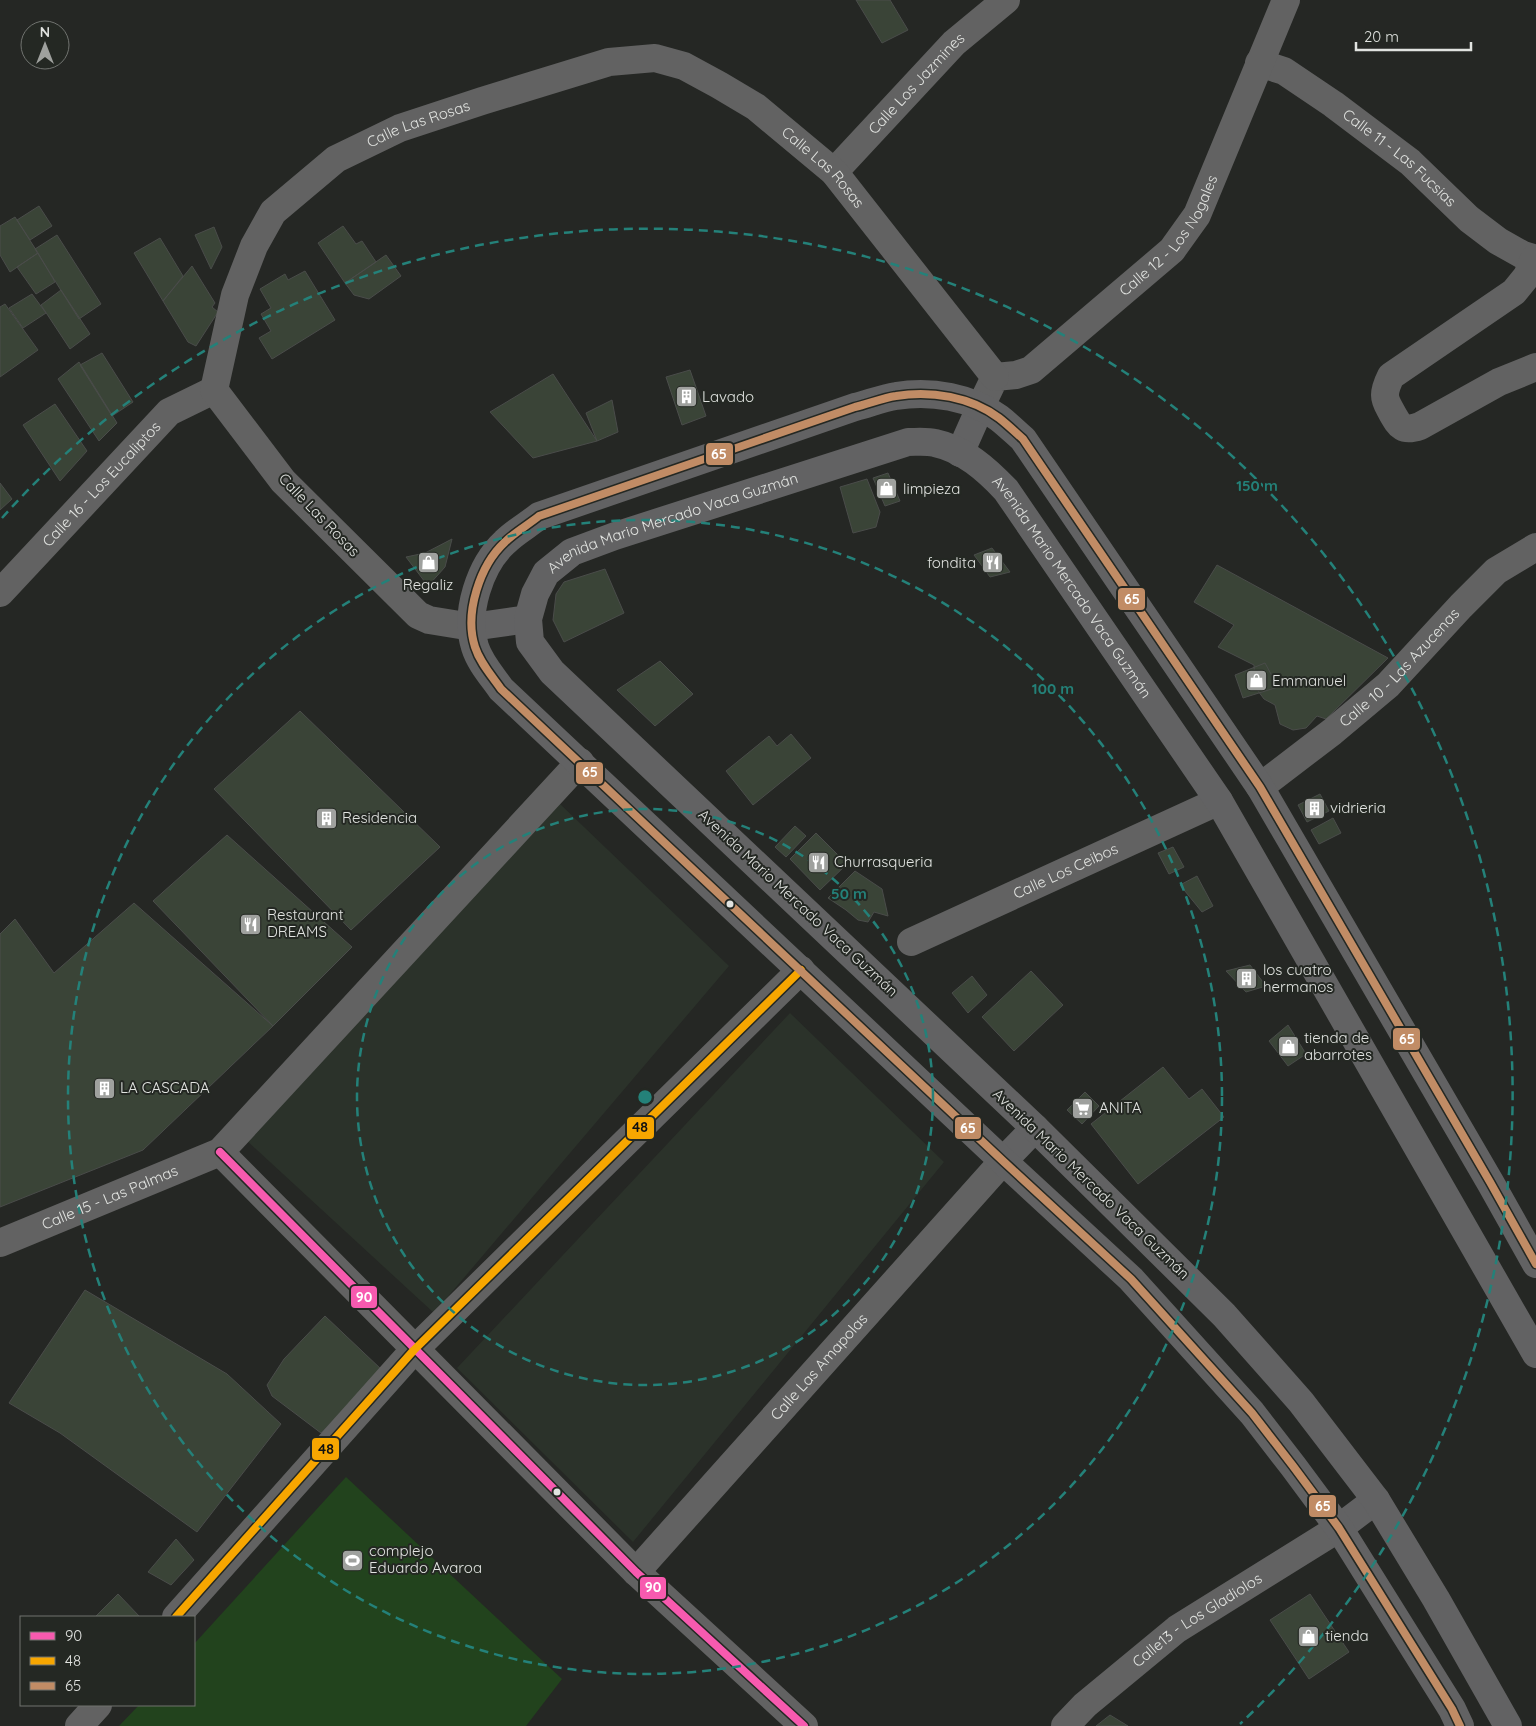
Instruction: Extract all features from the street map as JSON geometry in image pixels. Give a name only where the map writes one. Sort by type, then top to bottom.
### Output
[{"type":"main road","points":[[1460,1726],[1452,1709],[1339,1528],[1252,1413],[1131,1280],[501,689],[480,660],[474,646],[472,627],[474,592],[488,562],[504,542],[539,516],[855,407],[896,396],[929,394],[955,398],[998,418],[1023,439],[1260,787],[1536,1264]]},
{"type":"main road","points":[[960,453],[980,408]]},
{"type":"main road","name":"Avenida Mario Mercado Vaca Guzmán","points":[[1508,1726],[1436,1599],[1376,1500],[1301,1402],[1224,1315],[1035,1128],[552,672],[530,642],[528,619],[535,594],[546,573],[572,552],[615,536],[908,442],[936,443],[960,453],[986,469],[1006,490],[1220,801],[1536,1354]]},
{"type":"main road","points":[[472,627],[528,619]]},
{"type":"main road","points":[[1220,801],[1260,787]]},
{"type":"main road","points":[[1003,1161],[1035,1128]]},
{"type":"main road","points":[[1339,1528],[1376,1500]]},
{"type":"street","name":"Calle Los Jazmines","points":[[834,172],[954,43],[1006,0]]},
{"type":"street","name":"Calle 12 - Los Nogales","points":[[995,377],[1016,375],[1031,370],[1172,250],[1197,215],[1286,0]]},
{"type":"street","name":"Calle Las Rosas","points":[[472,627],[429,620],[418,615],[283,481],[214,390],[235,295],[254,246],[274,212],[336,159],[400,128],[609,62],[655,58],[684,66],[756,107],[834,172],[995,377]]},
{"type":"street","name":"Calle 11 - Las Fucsias","points":[[1260,63],[1284,71],[1333,104],[1410,162],[1469,219],[1498,241],[1523,255],[1535,259]]},
{"type":"street","points":[[1535,259],[1527,276],[1514,292],[1391,376],[1386,388],[1386,402],[1398,424],[1407,429],[1414,428],[1499,382],[1536,367]]},
{"type":"street","points":[[980,408],[995,377]]},
{"type":"street","name":"Calle 16 - Los Eucaliptos","points":[[0,593],[169,412],[214,390]]},
{"type":"street","name":"Calle 10 - Las Azucenas","points":[[1260,787],[1332,732],[1388,685],[1496,571],[1536,547]]},
{"type":"street","points":[[580,762],[220,1152],[414,1350],[636,1572],[804,1726]]},
{"type":"street","name":"Calle Los Ceibos","points":[[911,942],[1220,801]]},
{"type":"street","points":[[177,1616],[414,1350],[801,970]]},
{"type":"street","name":"Calle 15 - Las Palmas","points":[[0,1243],[220,1152]]},
{"type":"street","name":"Calle Las Amapolas","points":[[636,1572],[1003,1161]]},
{"type":"street","name":"Calle13 - Los Gladiolos","points":[[1065,1726],[1085,1705],[1177,1629],[1339,1528]]},
{"type":"street","points":[[78,1726],[97,1706]]},
{"type":"shaded area","points":[[560,804],[729,966],[434,1313],[246,1140]]},
{"type":"shaded area","points":[[790,1013],[944,1162],[633,1542],[457,1368]]},
{"type":"green space","name":"complejo Eduardo Avaroa","points":[[346,1477],[562,1679],[526,1726],[119,1726],[138,1706],[195,1706],[195,1643]]},
{"type":"building","points":[[856,0],[890,0],[908,30],[882,43]]},
{"type":"building","points":[[39,206],[52,226],[30,240],[17,220]]},
{"type":"building","points":[[15,217],[38,253],[10,272],[0,255],[0,226]]},
{"type":"building","points":[[343,226],[356,244],[362,241],[376,262],[345,283],[318,243]]},
{"type":"building","points":[[214,227],[222,247],[211,269],[195,235]]},
{"type":"building","points":[[57,235],[101,304],[79,319],[35,249]]},
{"type":"building","points":[[160,238],[183,276],[163,301],[134,253]]},
{"type":"building","points":[[38,253],[55,282],[36,294],[17,267]]},
{"type":"building","points":[[386,255],[401,276],[369,299],[354,295],[345,283]]},
{"type":"building","points":[[192,266],[215,303],[212,307],[218,312],[196,346],[188,342],[163,301]]},
{"type":"building","points":[[305,271],[335,320],[272,359],[259,338],[271,331],[261,314],[271,308],[260,289],[285,274],[288,280]]},
{"type":"building","points":[[61,290],[90,334],[70,349],[41,305]]},
{"type":"building","points":[[32,294],[46,313],[23,328],[9,308]]},
{"type":"building","points":[[5,304],[38,350],[0,377],[0,307]]},
{"type":"building","points":[[102,353],[133,402],[112,416],[80,365]]},
{"type":"building","points":[[79,362],[117,423],[99,441],[58,379]]},
{"type":"building","name":"Lavado","points":[[690,370],[706,416],[682,425],[666,377]]},
{"type":"building","points":[[553,374],[597,441],[533,458],[490,412]]},
{"type":"building","points":[[612,400],[618,432],[597,441],[586,413]]},
{"type":"building","points":[[55,404],[87,451],[60,481],[23,425]]},
{"type":"building","name":"limpieza","points":[[888,473],[900,501],[885,506],[873,478]]},
{"type":"building","points":[[867,479],[880,512],[876,527],[853,533],[840,487]]},
{"type":"building","points":[[0,483],[12,499],[0,510]]},
{"type":"building","name":"Regaliz","points":[[452,539],[445,567],[428,586],[406,557],[425,553]]},
{"type":"building","name":"fondita","points":[[992,548],[1010,572],[990,577],[974,555]]},
{"type":"building","points":[[1217,565],[1388,658],[1326,719],[1317,716],[1306,728],[1293,730],[1280,724],[1275,705],[1264,699],[1255,687],[1254,665],[1218,647],[1234,625],[1194,602]]},
{"type":"building","points":[[605,569],[624,613],[564,642],[553,620],[556,594],[564,582]]},
{"type":"building","points":[[660,661],[693,694],[655,726],[617,690]]},
{"type":"building","name":"Emmanuel","points":[[1265,663],[1278,687],[1243,698],[1235,675]]},
{"type":"building","name":"Residencia","points":[[300,711],[440,847],[351,930],[214,789]]},
{"type":"building","points":[[791,734],[811,758],[753,805],[726,771],[769,736],[777,746]]},
{"type":"building","name":"vidrieria","points":[[1320,794],[1329,811],[1307,822],[1298,805]]},
{"type":"building","points":[[1333,818],[1341,833],[1319,844],[1311,830]]},
{"type":"building","points":[[795,826],[806,836],[786,857],[775,847]]},
{"type":"building","name":"Churrasqueria","points":[[816,833],[847,864],[820,890],[790,859]]},
{"type":"building","name":"Restaurant DREAMS","points":[[227,835],[352,947],[273,1026],[153,901]]},
{"type":"building","points":[[1173,847],[1184,867],[1169,874],[1158,853]]},
{"type":"building","points":[[855,871],[882,889],[888,916],[874,912],[868,922],[858,920],[828,898]]},
{"type":"building","points":[[1197,876],[1213,906],[1202,912],[1180,885]]},
{"type":"building","name":"LA CASCADA","points":[[134,903],[273,1026],[143,1150],[0,1207],[0,934],[15,919],[54,973]]},
{"type":"building","name":"los cuatro hermanos","points":[[1250,965],[1266,986],[1246,992],[1226,971]]},
{"type":"building","points":[[1031,971],[1063,1005],[1014,1051],[982,1017]]},
{"type":"building","points":[[972,976],[987,995],[968,1013],[952,993]]},
{"type":"building","name":"tienda de abarrotes","points":[[1288,1025],[1306,1054],[1288,1066],[1269,1041]]},
{"type":"building","points":[[1163,1067],[1189,1099],[1202,1089],[1224,1117],[1138,1184],[1091,1124]]},
{"type":"building","name":"ANITA","points":[[1085,1092],[1099,1106],[1082,1124],[1067,1110]]},
{"type":"building","points":[[85,1290],[227,1374],[281,1424],[197,1532],[60,1433],[9,1403]]},
{"type":"building","points":[[325,1316],[382,1370],[321,1433],[272,1396],[267,1385],[284,1359]]},
{"type":"building","points":[[176,1539],[194,1560],[171,1585],[148,1572]]},
{"type":"building","points":[[118,1594],[139,1616],[96,1616]]},
{"type":"building","name":"tienda","points":[[1310,1594],[1349,1652],[1309,1679],[1270,1620]]},
{"type":"building","points":[[1110,1715],[1128,1726],[1096,1726]]},
{"type":"transit line","name":"65","points":[[1460,1726],[1452,1709],[1339,1528],[1252,1413],[1131,1279],[501,689],[480,658],[472,634],[473,605],[476,590],[488,563],[509,538],[539,516],[855,407],[909,394],[937,395],[963,400],[999,418],[1023,439],[1260,787],[1536,1264]]},
{"type":"transit line","name":"48","points":[[177,1616],[414,1350],[801,970]]},
{"type":"transit line","name":"90","points":[[220,1152],[636,1572],[804,1726]]},
{"type":"place","name":"Lavado","points":[[686,397]]},
{"type":"place","name":"limpieza","points":[[887,489]]},
{"type":"place","name":"Regaliz","points":[[428,562]]},
{"type":"place","name":"fondita","points":[[992,563]]},
{"type":"place","name":"Emmanuel","points":[[1256,681]]},
{"type":"place","name":"vidrieria","points":[[1314,808]]},
{"type":"place","name":"Residencia","points":[[326,818]]},
{"type":"place","name":"Churrasqueria","points":[[818,862]]},
{"type":"place","name":"Restaurant DREAMS","points":[[251,924]]},
{"type":"place","name":"los cuatro hermanos","points":[[1247,979]]},
{"type":"place","name":"tienda de abarrotes","points":[[1288,1047]]},
{"type":"place","name":"LA CASCADA","points":[[104,1088]]},
{"type":"place","name":"ANITA","points":[[1083,1108]]},
{"type":"place","name":"complejo Eduardo Avaroa","points":[[353,1560]]},
{"type":"place","name":"tienda","points":[[1309,1636]]}]
